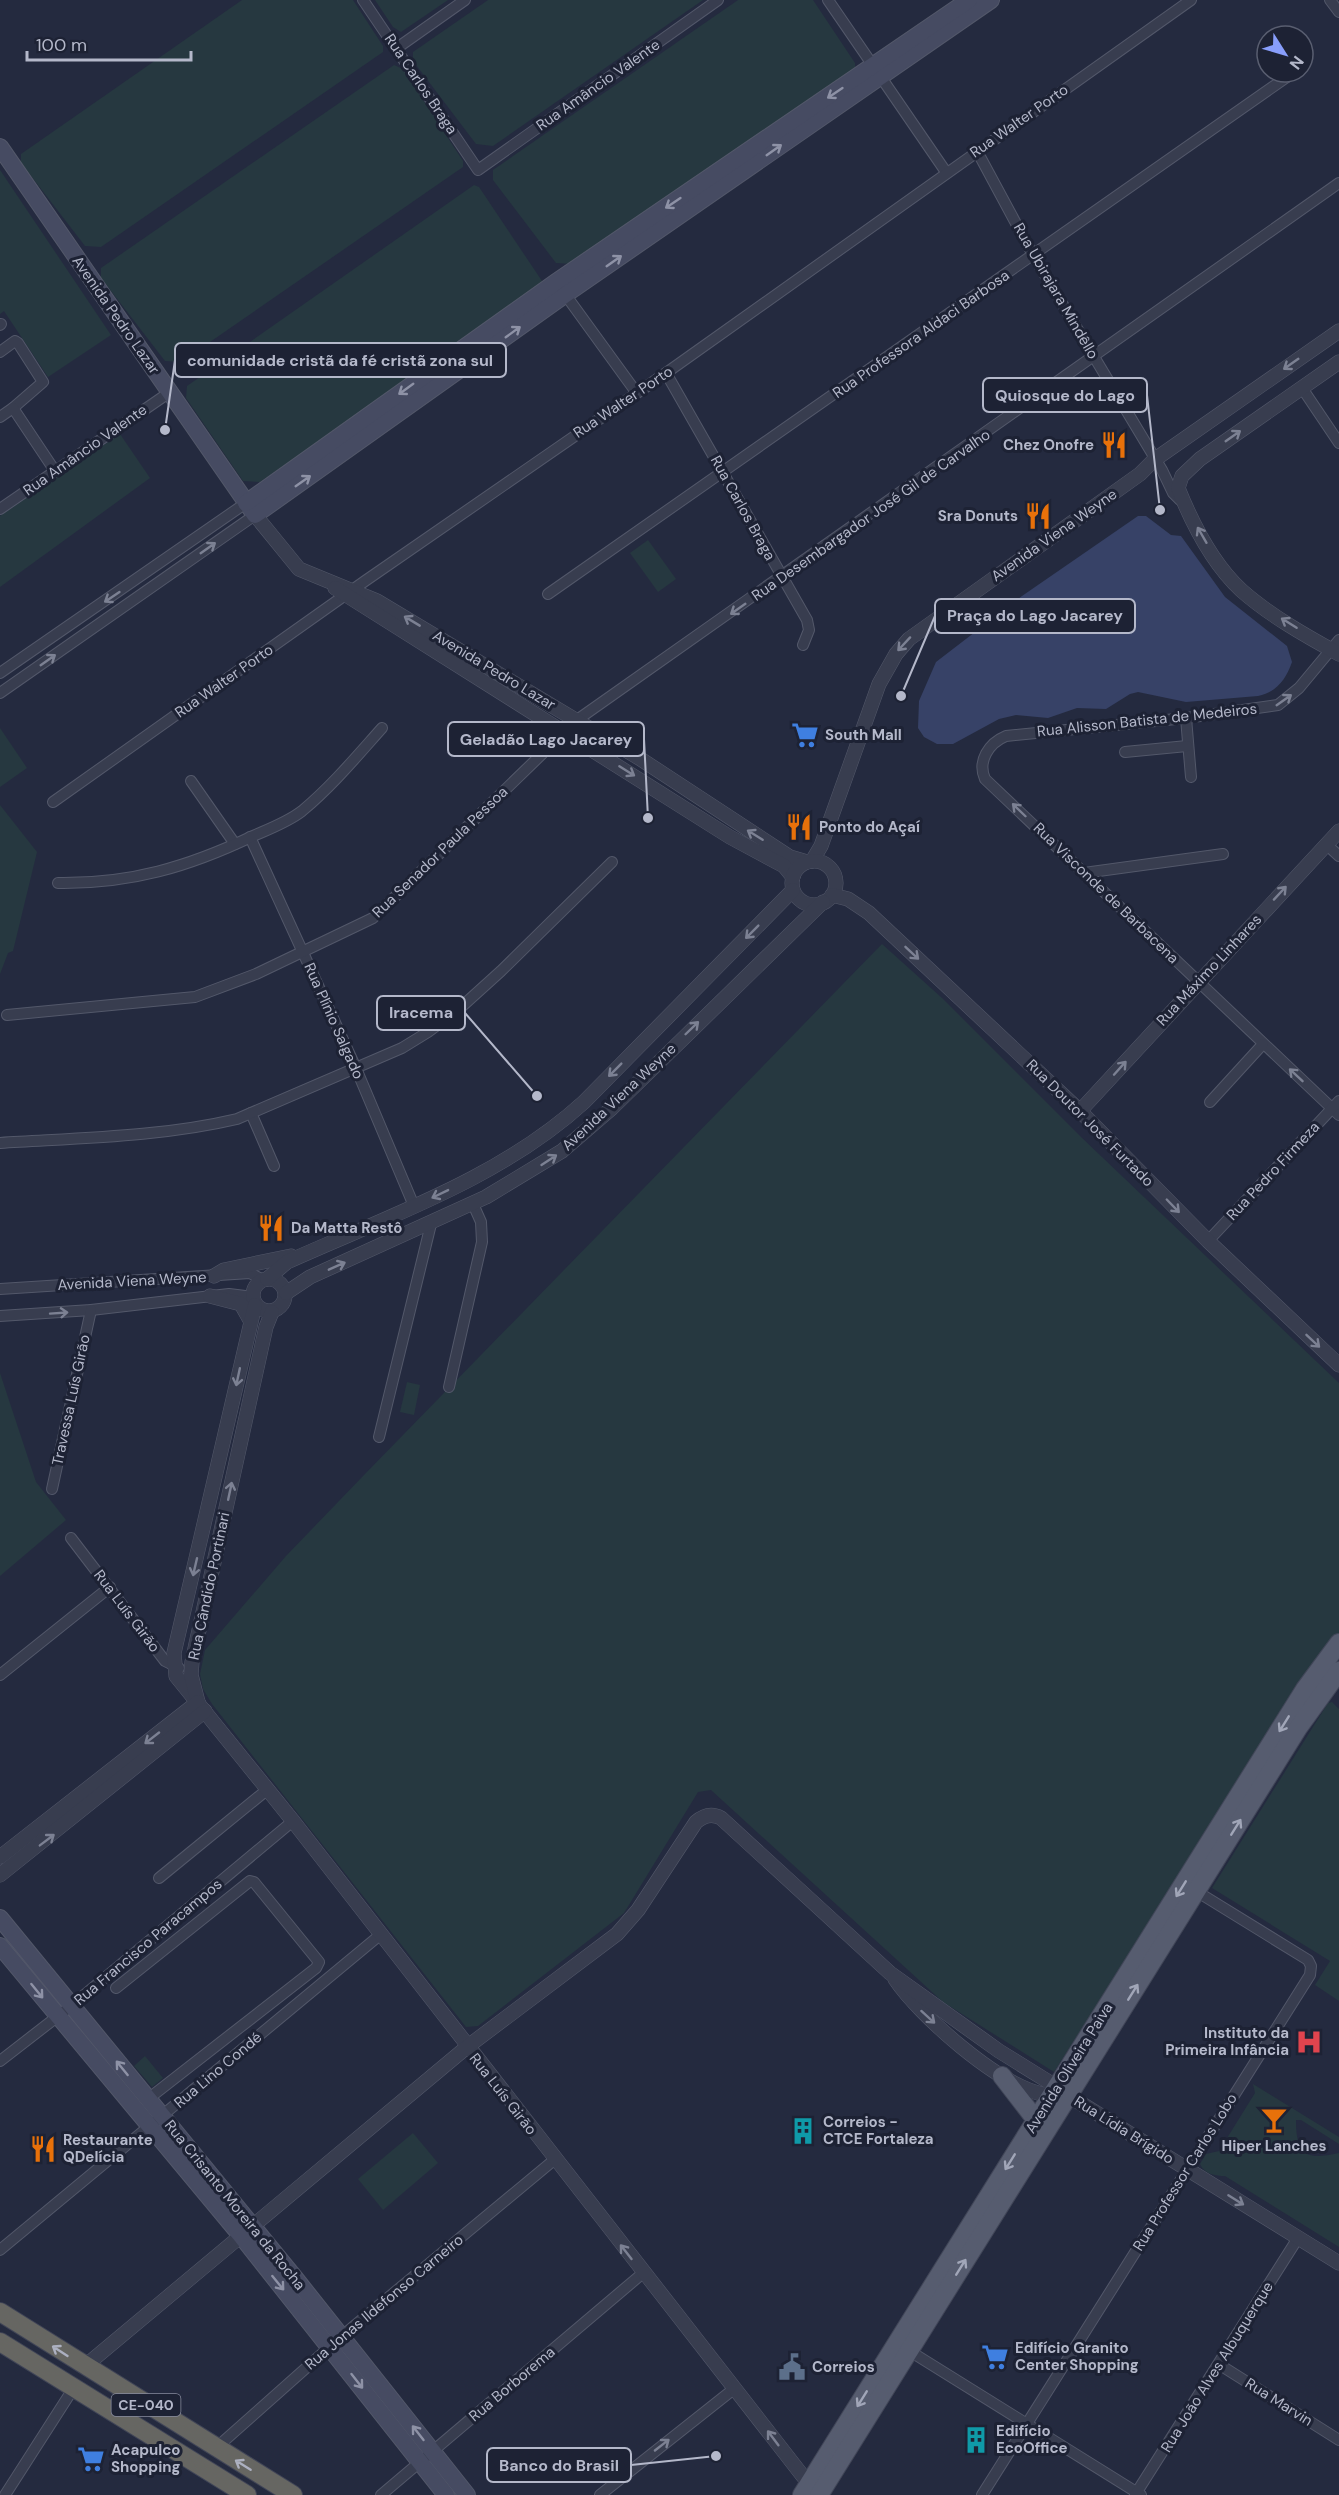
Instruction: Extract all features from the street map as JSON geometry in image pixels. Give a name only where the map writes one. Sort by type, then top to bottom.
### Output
[{"type":"highway","name":"CE-040","points":[[0,2313],[293,2495]]},
{"type":"highway","name":"CE-040","points":[[0,2342],[247,2495]]},
{"type":"main road","points":[[877,72],[969,0]]},
{"type":"main road","points":[[251,509],[561,288],[877,72],[991,0]]},
{"type":"main road","name":"Avenida Pedro Lazar","points":[[1,151],[251,509]]},
{"type":"main road","name":"Avenida Oliveira Paiva","points":[[810,2491],[908,2350],[1060,2093],[1331,1682],[1339,1643]]},
{"type":"main road","name":"Avenida Oliveira Paiva","points":[[810,2491],[1036,2120],[1060,2093],[1196,1891],[1298,1728],[1331,1682]]},
{"type":"main road","name":"Rua Crisanto Moreira da Rocha","points":[[0,1918],[148,2099],[156,2121]]},
{"type":"main road","name":"Rua Crisanto Moreira da Rocha","points":[[0,1946],[57,2016],[156,2121],[336,2342],[426,2457],[467,2495]]},
{"type":"main road","points":[[1002,2076],[1036,2120]]},
{"type":"main road","name":"Rua Crisanto Moreira da Rocha","points":[[426,2457],[446,2495]]},
{"type":"street","name":"Rua Carlos Braga","points":[[363,0],[478,170]]},
{"type":"street","points":[[397,48],[465,0]]},
{"type":"street","name":"Rua Amâncio Valente","points":[[478,170],[718,0]]},
{"type":"street","points":[[828,0],[946,172]]},
{"type":"street","name":"Rua Walter Porto","points":[[53,802],[349,592],[666,373],[1191,0]]},
{"type":"street","points":[[1330,0],[1339,12]]},
{"type":"street","name":"Rua Professora Aldaci Barbosa","points":[[548,594],[1277,84]]},
{"type":"street","name":"Rua Ubirajara Mindêllo","points":[[977,151],[1033,255],[1173,494],[1185,505]]},
{"type":"street","name":"Rua Desembargador José Gil de Carvalho","points":[[577,720],[782,578],[1339,183]]},
{"type":"street","points":[[561,288],[636,392]]},
{"type":"street","name":"Avenida Viena Weyne","points":[[809,862],[821,846],[879,684],[901,647],[918,632],[1140,474],[1154,460],[1339,330]]},
{"type":"street","points":[[0,352],[15,341],[18,343],[43,382],[0,417]]},
{"type":"street","points":[[1336,648],[1241,590],[1220,565],[1185,505],[1178,488],[1182,476],[1200,459],[1339,362]]},
{"type":"street","name":"Rua Carlos Braga","points":[[666,373],[807,620],[809,630],[803,645]]},
{"type":"street","points":[[1302,388],[1339,443]]},
{"type":"street","name":"Rua Amâncio Valente","points":[[0,509],[170,392]]},
{"type":"street","points":[[13,408],[55,471]]},
{"type":"street","points":[[0,673],[129,585],[251,509]]},
{"type":"street","points":[[0,693],[138,597],[251,509]]},
{"type":"street","name":"Avenida Pedro Lazar","points":[[251,509],[293,564],[349,592],[377,601],[487,674],[564,731],[730,837],[784,866],[793,884]]},
{"type":"street","points":[[129,585],[138,597]]},
{"type":"street","name":"Rua Alisson Batista de Medeiros","points":[[999,739],[1017,734],[1186,718],[1278,705],[1299,688],[1336,648]]},
{"type":"street","points":[[20,660],[29,673]]},
{"type":"street","name":"Avenida Pedro Lazar","points":[[487,674],[577,720],[794,859],[809,862]]},
{"type":"street","points":[[1186,718],[1186,746],[1191,777]]},
{"type":"street","name":"Rua Senador Paula Pessoa","points":[[7,1015],[195,997],[256,974],[373,918],[577,720]]},
{"type":"street","points":[[58,883],[90,883],[158,873],[188,865],[250,837],[300,813],[382,728]]},
{"type":"street","name":"Rua Visconde de Barbacena","points":[[999,739],[983,759],[982,768],[985,779],[1263,1044],[1337,1108]]},
{"type":"street","points":[[1125,752],[1186,746]]},
{"type":"street","points":[[191,781],[235,844]]},
{"type":"street","points":[[665,795],[674,781]]},
{"type":"street","name":"Rua Máximo Linhares","points":[[1080,1111],[1339,831]]},
{"type":"street","name":"Rua Plínio Salgado","points":[[250,837],[355,1066],[414,1206]]},
{"type":"street","points":[[1326,844],[1339,856]]},
{"type":"street","points":[[1084,873],[1223,854]]},
{"type":"street","points":[[0,1143],[92,1137],[212,1125],[251,1113],[355,1066],[402,1048],[459,1009],[612,862]]},
{"type":"street","points":[[809,862],[824,864],[833,872],[835,884],[827,898],[806,903],[793,884],[799,867],[809,862]]},
{"type":"street","name":"Avenida Viena Weyne","points":[[0,1289],[250,1273],[265,1280],[280,1267],[302,1256],[476,1176],[548,1132],[584,1102],[793,884]]},
{"type":"street","name":"Avenida Viena Weyne","points":[[285,1293],[310,1277],[473,1204],[519,1179],[583,1134],[827,898]]},
{"type":"street","name":"Rua Doutor José Furtado","points":[[827,898],[848,899],[870,913],[1080,1111],[1208,1241],[1339,1365]]},
{"type":"street","points":[[1210,1102],[1263,1044]]},
{"type":"street","name":"Rua Pedro Firmeza","points":[[1208,1241],[1337,1108]]},
{"type":"street","points":[[251,1113],[274,1166]]},
{"type":"street","points":[[505,1160],[506,1171],[519,1179]]},
{"type":"street","points":[[476,1176],[485,1185],[486,1197]]},
{"type":"street","points":[[449,1387],[482,1242],[481,1222],[473,1204]]},
{"type":"street","points":[[379,1437],[431,1224]]},
{"type":"street","points":[[214,1276],[224,1269],[302,1256]]},
{"type":"street","points":[[265,1280],[279,1282],[285,1293],[283,1305],[272,1312],[266,1312],[254,1301],[256,1286],[265,1280]]},
{"type":"street","name":"Avenida Viena Weyne","points":[[0,1316],[91,1310],[237,1294],[254,1301]]},
{"type":"street","points":[[210,1296],[241,1304],[250,1320]]},
{"type":"street","name":"Rua Cândido Portinari","points":[[202,1706],[180,1684],[174,1667],[174,1653],[254,1301]]},
{"type":"street","name":"Travessa Luís Girão","points":[[52,1490],[91,1310]]},
{"type":"street","name":"Rua Cândido Portinari","points":[[202,1706],[191,1672],[266,1327],[272,1312]]},
{"type":"street","points":[[221,1454],[237,1457]]},
{"type":"street","name":"Rua Luís Girão","points":[[71,1538],[165,1661],[174,1667],[191,1672]]},
{"type":"street","points":[[0,1675],[110,1587]]},
{"type":"street","points":[[0,1857],[202,1706]]},
{"type":"street","points":[[0,1875],[202,1706]]},
{"type":"street","name":"Rua Luís Girão","points":[[202,1706],[554,2160],[735,2388],[810,2491]]},
{"type":"street","points":[[159,1878],[268,1789]]},
{"type":"street","name":"Rua Lídia Brígido","points":[[467,2047],[617,1934],[638,1910],[696,1822],[709,1815],[721,1818],[890,1973],[999,2051],[1060,2093],[1339,2263]]},
{"type":"street","name":"Rua Francisco Paracampos","points":[[0,2061],[71,2006],[293,1821]]},
{"type":"street","points":[[116,1988],[248,1881],[254,1882],[319,1962],[316,1968],[148,2099]]},
{"type":"street","name":"Rua Professor Carlos Lobo","points":[[982,2495],[1312,1970],[1308,1960],[1196,1891]]},
{"type":"street","name":"Rua Lino Condé","points":[[0,2250],[380,1935]]},
{"type":"street","name":"Rua Lídia Brígido","points":[[890,1973],[909,2000],[984,2066],[1041,2094],[1060,2093]]},
{"type":"street","points":[[84,2367],[467,2047]]},
{"type":"street","points":[[984,2066],[982,2059],[986,2053],[999,2051]]},
{"type":"street","name":"Rua Jonas Ildefonso Carneiro","points":[[216,2448],[336,2342],[554,2160]]},
{"type":"street","name":"Rua João Alves Albuquerque","points":[[1138,2494],[1298,2238]]},
{"type":"street","name":"Rua Borborema","points":[[381,2495],[643,2273]]},
{"type":"street","points":[[908,2350],[1138,2494]]},
{"type":"street","name":"Rua Marvin","points":[[1220,2365],[1339,2440]]},
{"type":"street","points":[[600,2495],[735,2388]]},
{"type":"street","points":[[5,2495],[73,2389]]},
{"type":"shaded area","points":[[242,0],[353,0],[383,46],[383,52],[101,247],[85,246],[21,163],[21,154]]},
{"type":"shaded area","points":[[375,0],[448,0],[401,32],[393,27]]},
{"type":"shaded area","points":[[488,0],[703,0],[493,146],[476,144],[413,61],[413,52]]},
{"type":"shaded area","points":[[738,0],[813,0],[855,63],[855,69],[573,264],[556,263],[493,180],[493,170]]},
{"type":"shaded area","points":[[394,65],[403,69],[463,161],[463,167],[181,362],[165,361],[101,278],[101,268]]},
{"type":"shaded area","points":[[0,170],[111,335],[48,377],[4,311],[0,314]]},
{"type":"shaded area","points":[[474,185],[479,187],[542,281],[542,287],[260,482],[243,481],[186,398],[187,386]]},
{"type":"shaded area","points":[[120,434],[150,478],[0,587],[0,516]]},
{"type":"shaded area","points":[[648,540],[676,579],[658,592],[630,553]]},
{"type":"shaded area","points":[[0,728],[27,768],[0,787]]},
{"type":"shaded area","points":[[0,805],[37,852],[13,951],[8,953],[0,974]]},
{"type":"shaded area","points":[[882,944],[942,998],[1081,1137],[1339,1383],[1339,1633],[1323,1653],[1054,2072],[943,2002],[711,1790],[698,1792],[624,1913],[478,2026],[466,2027],[212,1704],[203,1689],[200,1674],[205,1650],[286,1556]]},
{"type":"shaded area","points":[[0,1373],[36,1482],[66,1520],[0,1576]]},
{"type":"shaded area","points":[[407,1382],[420,1385],[414,1415],[400,1412]]},
{"type":"shaded area","points":[[1332,1702],[1339,1709],[1339,2001],[1315,1985],[1330,1961],[1212,1888],[1328,1703]]},
{"type":"shaded area","points":[[145,2056],[163,2078],[152,2087],[134,2066]]},
{"type":"shaded area","points":[[1253,2084],[1339,2137],[1339,2144],[1301,2120],[1296,2120],[1298,2142],[1306,2153],[1319,2156],[1339,2153],[1339,2247],[1225,2176],[1207,2172],[1200,2164],[1206,2154],[1219,2151],[1255,2093]]},
{"type":"shaded area","points":[[413,2133],[438,2163],[383,2210],[358,2179]]},
{"type":"water","points":[[1138,516],[1146,516],[1171,535],[1181,536],[1225,597],[1287,646],[1292,662],[1280,684],[1258,696],[1186,702],[1138,692],[1130,694],[1106,709],[1077,708],[1048,718],[1016,715],[999,719],[953,744],[937,744],[924,737],[918,728],[919,701],[936,662],[1022,596]]},
{"type":"place","name":"comunidade cristã da fé cristã zona sul","points":[[165,430]]},
{"type":"place","name":"Chez Onofre","points":[[1114,445]]},
{"type":"place","name":"Quiosque do Lago","points":[[1160,510]]},
{"type":"place","name":"Sra Donuts","points":[[1038,516]]},
{"type":"place","name":"Praça do Lago Jacarey","points":[[901,696]]},
{"type":"place","name":"South Mall","points":[[805,735]]},
{"type":"place","name":"Geladão Lago Jacarey","points":[[648,818]]},
{"type":"place","name":"Ponto do Açaí","points":[[799,827]]},
{"type":"place","name":"Iracema","points":[[537,1096]]},
{"type":"place","name":"Da Matta Restô","points":[[271,1228]]},
{"type":"place","name":"Instituto da Primeira Infância","points":[[1309,2042]]},
{"type":"place","name":"Hiper Lanches","points":[[1274,2120]]},
{"type":"place","name":"Correios - CTCE Fortaleza","points":[[803,2131]]},
{"type":"place","name":"Restaurante QDelícia","points":[[43,2149]]},
{"type":"place","name":"Edifício Granito Center Shopping","points":[[995,2357]]},
{"type":"place","name":"Correios","points":[[792,2367]]},
{"type":"place","name":"Edifício EcoOffice","points":[[976,2440]]},
{"type":"place","name":"Banco do Brasil","points":[[716,2456]]},
{"type":"place","name":"Acapulco Shopping","points":[[91,2459]]}]
